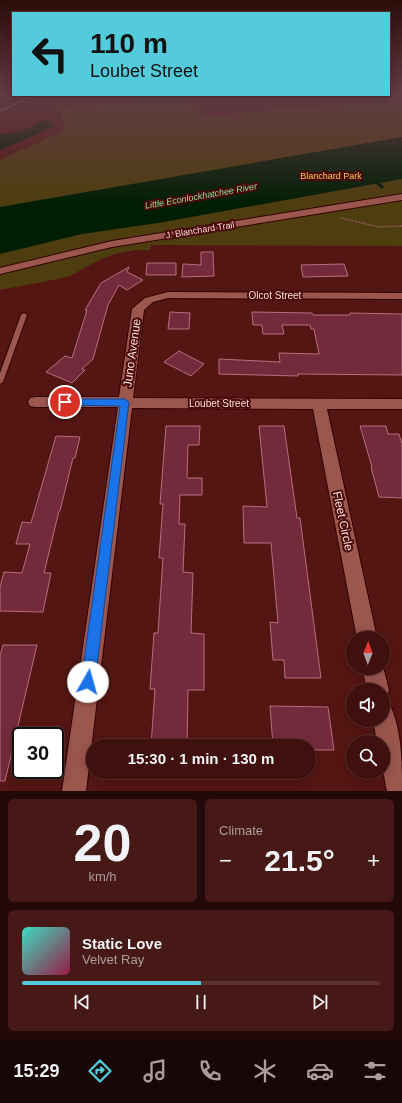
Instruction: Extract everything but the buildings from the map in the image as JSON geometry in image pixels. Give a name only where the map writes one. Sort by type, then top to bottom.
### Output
[{"type":"street","name":"J. Blanchard Trail","points":[[0,271],[112,244],[402,197]]},
{"type":"street","name":"Olcot Street","points":[[149,300],[168,295],[402,296]]},
{"type":"street","name":"Juno Avenue","points":[[74,791],[138,309],[149,300]]},
{"type":"street","name":"Loubet Street","points":[[35,402],[402,404]]},
{"type":"street","name":"Fleet Circle","points":[[319,404],[366,631]]},
{"type":"street","points":[[386,727],[399,791]]},
{"type":"lane","points":[[0,382],[24,315]]},
{"type":"lane","points":[[0,360],[8,360]]},
{"type":"path","points":[[338,217],[376,227],[394,228],[402,226]]},
{"type":"green space","name":"Blanchard Park","points":[[64,131],[402,131],[402,246],[151,245],[150,250],[136,250],[115,254],[101,259],[68,277],[0,290],[0,160]]},
{"type":"water","points":[[20,131],[44,131],[0,150],[0,134]]},
{"type":"water","name":"Little Econlockhatchee River","points":[[402,137],[402,179],[158,223],[82,234],[0,254],[0,207]]},
{"type":"waterway","points":[[374,180],[382,187]]},
{"type":"route","points":[[65,402],[125,402],[88,682]]}]
